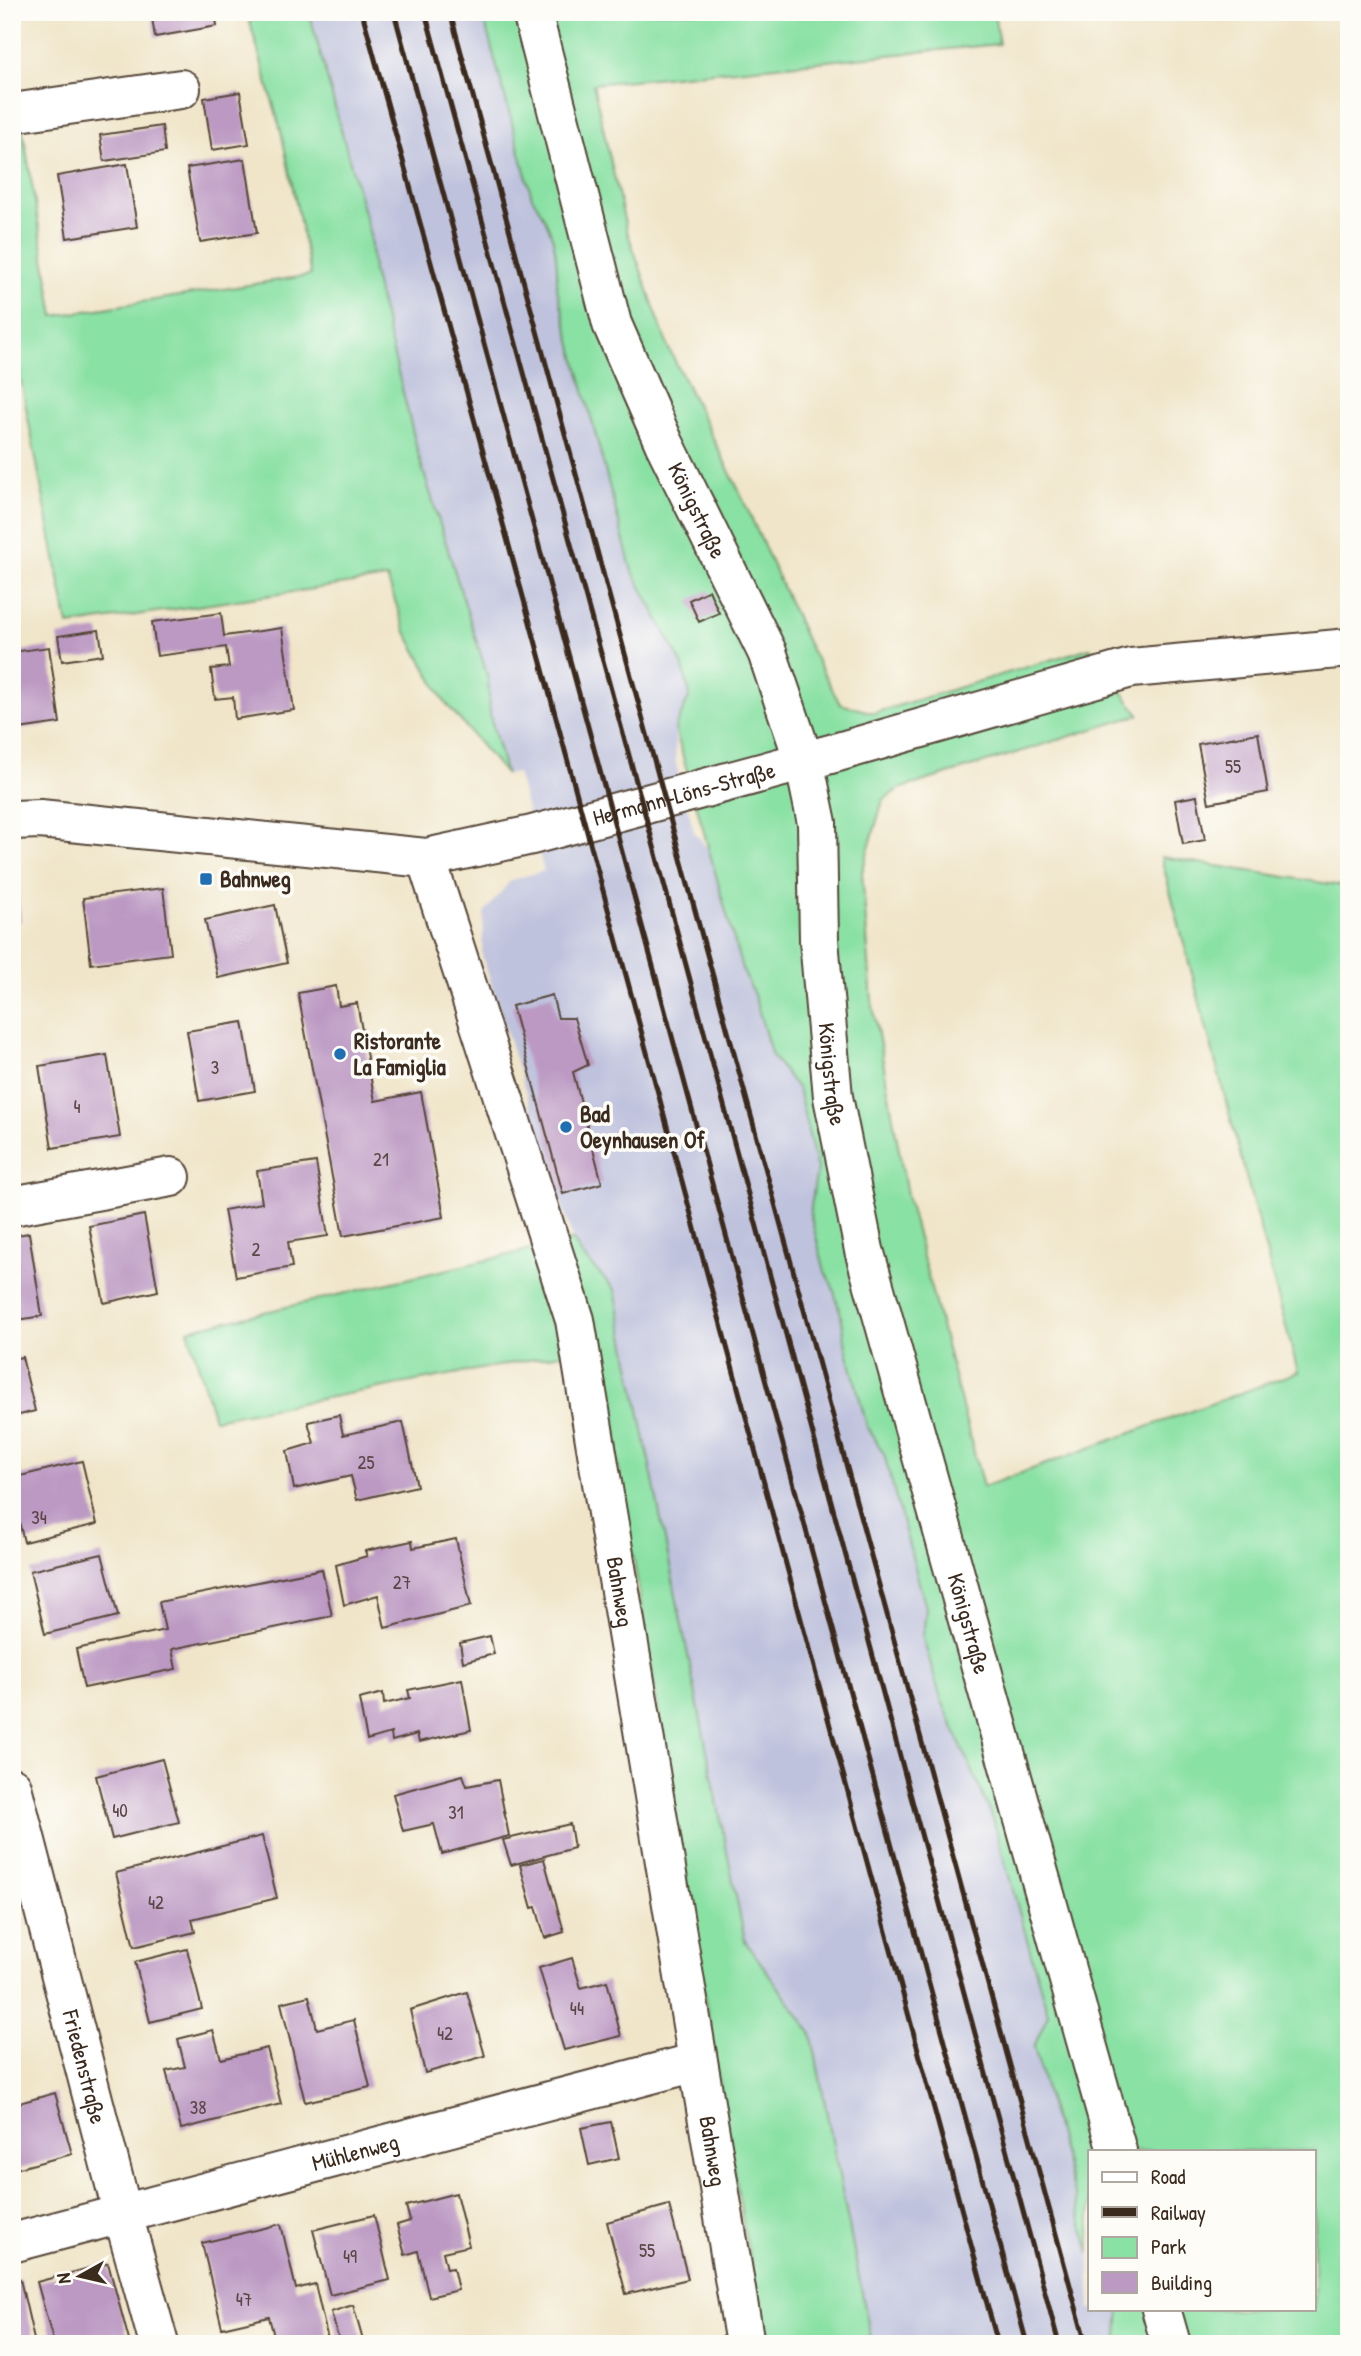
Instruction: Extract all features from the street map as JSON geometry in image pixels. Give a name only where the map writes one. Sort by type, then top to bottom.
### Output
[{"type":"street","name":"Königstraße","points":[[532,12],[612,324],[664,443],[767,652],[804,761],[817,822],[819,940],[833,1097],[864,1250],[1117,2150]]},
{"type":"street","points":[[12,113],[181,89]]},
{"type":"street","name":"Hermann-Löns-Straße","points":[[12,820],[40,819],[426,858],[533,835],[1131,668],[1349,648]]},
{"type":"street","name":"Bahnweg","points":[[426,858],[575,1320],[745,2344]]},
{"type":"street","points":[[12,1206],[171,1177]]},
{"type":"street","name":"Friedenstraße","points":[[13,1790],[159,2344]]},
{"type":"street","name":"Mühlenweg","points":[[12,2243],[697,2062]]},
{"type":"street","points":[[1161,2310],[1171,2344]]},
{"type":"shaded area","points":[[309,12],[482,12],[532,197],[549,224],[558,258],[557,289],[631,568],[682,664],[690,695],[675,728],[676,764],[694,832],[709,850],[742,969],[754,995],[771,1056],[798,1089],[817,1169],[810,1213],[825,1272],[841,1315],[846,1347],[867,1426],[884,1454],[926,1608],[923,1638],[941,1699],[993,1819],[1048,2014],[1034,2047],[1088,2246],[1088,2310],[1120,2310],[1117,2344],[872,2344],[811,2032],[745,1941],[615,1290],[582,1255],[573,1240],[482,955],[484,913],[511,880],[544,871],[517,773],[506,775],[490,715],[488,678],[419,457],[373,272],[370,235]]},
{"type":"green space","points":[[247,12],[309,12],[370,235],[373,272],[419,457],[488,678],[490,715],[506,775],[444,701],[406,632],[387,578],[68,625],[12,335],[12,120],[21,119],[54,316],[311,275],[281,131]]},
{"type":"green space","points":[[482,12],[994,12],[999,44],[593,84],[626,228],[668,347],[741,495],[807,642],[840,704],[874,713],[1090,648],[1139,715],[899,789],[883,800],[862,872],[872,1001],[908,1200],[983,1487],[1298,1372],[1161,857],[1349,887],[1349,2344],[1117,2344],[1120,2310],[1316,2310],[1316,2150],[1088,2150],[1088,2246],[1034,2047],[1048,2014],[993,1819],[941,1699],[923,1638],[926,1608],[884,1454],[867,1426],[846,1347],[841,1315],[825,1272],[810,1213],[817,1169],[798,1089],[772,1056],[754,995],[742,969],[675,728],[690,695],[682,664],[631,568],[557,289],[557,262],[553,240],[532,197]]},
{"type":"green space","points":[[573,1240],[582,1255],[615,1290],[745,1941],[811,2032],[872,2344],[764,2344],[599,1347],[214,1419],[188,1330]]},
{"type":"building","points":[[151,12],[215,12],[217,26],[155,37]]},
{"type":"building","points":[[240,92],[249,144],[212,150],[204,98]]},
{"type":"building","points":[[162,126],[165,152],[104,161],[100,135]]},
{"type":"building","points":[[245,159],[257,233],[200,242],[187,168]]},
{"type":"building","points":[[127,164],[137,227],[67,238],[57,176]]},
{"type":"building","points":[[709,590],[719,613],[699,622],[689,600]]},
{"type":"building","points":[[221,613],[224,636],[282,628],[294,710],[235,719],[233,697],[215,699],[211,669],[229,667],[226,647],[157,656],[152,622]]},
{"type":"building","points":[[99,630],[103,655],[62,661],[58,636]]},
{"type":"building","points":[[49,647],[60,723],[12,730],[12,652]]},
{"type":"building","points":[[1258,733],[1268,792],[1209,803],[1198,744]]},
{"type":"building","points":[[1197,796],[1205,840],[1183,844],[1175,800]]},
{"type":"building","points":[[12,860],[21,921],[12,922]]},
{"type":"building","points":[[163,888],[171,954],[91,964],[83,898]]},
{"type":"building","points":[[275,905],[287,963],[218,978],[205,920]]},
{"type":"building","points":[[336,986],[339,1006],[357,1003],[375,1101],[421,1092],[444,1217],[343,1236],[298,993]]},
{"type":"building","name":"Bad Oeynhausen Of","points":[[552,995],[558,1018],[574,1018],[588,1065],[573,1072],[602,1183],[563,1194],[512,1006]]},
{"type":"building","points":[[243,1022],[255,1091],[199,1101],[187,1031]]},
{"type":"building","points":[[107,1055],[120,1137],[52,1148],[39,1066]]},
{"type":"building","points":[[316,1162],[328,1236],[288,1242],[292,1267],[236,1277],[224,1210],[262,1203],[257,1171]]},
{"type":"building","points":[[144,1215],[158,1291],[104,1303],[89,1226]]},
{"type":"building","points":[[29,1233],[42,1316],[12,1321],[12,1236]]},
{"type":"building","points":[[22,1357],[35,1411],[12,1417],[12,1359]]},
{"type":"building","points":[[339,1415],[343,1435],[403,1422],[417,1486],[357,1500],[351,1476],[294,1489],[287,1451],[314,1443],[308,1422]]},
{"type":"building","points":[[82,1461],[97,1524],[24,1542],[12,1492],[12,1478]]},
{"type":"building","points":[[456,1539],[471,1606],[385,1628],[378,1595],[344,1605],[336,1565],[367,1556],[365,1551],[412,1541],[413,1548]]},
{"type":"building","points":[[102,1554],[118,1616],[45,1634],[30,1571]]},
{"type":"building","points":[[322,1569],[332,1616],[172,1649],[176,1669],[84,1688],[76,1649],[165,1630],[159,1602]]},
{"type":"building","points":[[490,1636],[494,1654],[463,1662],[460,1643]]},
{"type":"building","points":[[462,1679],[471,1730],[419,1742],[417,1734],[392,1741],[391,1733],[367,1740],[359,1699],[383,1693],[384,1704],[410,1698],[408,1690]]},
{"type":"building","points":[[162,1759],[179,1822],[112,1839],[96,1776]]},
{"type":"building","points":[[463,1775],[467,1786],[498,1780],[509,1836],[442,1854],[434,1824],[403,1831],[393,1794]]},
{"type":"building","points":[[570,1824],[574,1848],[511,1865],[503,1840]]},
{"type":"building","points":[[262,1836],[277,1898],[192,1919],[195,1932],[134,1947],[116,1873]]},
{"type":"building","points":[[544,1859],[564,1932],[545,1938],[536,1907],[532,1908],[520,1865]]},
{"type":"building","points":[[187,1949],[202,2009],[150,2022],[135,1962]]},
{"type":"building","points":[[572,1958],[581,1988],[607,1981],[621,2036],[564,2050],[539,1968]]},
{"type":"building","points":[[467,1992],[485,2056],[425,2073],[410,2010]]},
{"type":"building","points":[[309,1996],[317,2029],[354,2020],[370,2087],[305,2102],[281,2003]]},
{"type":"building","points":[[213,2030],[221,2059],[267,2048],[281,2104],[181,2129],[166,2071],[185,2067],[178,2039]]},
{"type":"building","points":[[55,2093],[72,2154],[12,2170],[12,2105]]},
{"type":"building","points":[[611,2122],[619,2158],[589,2165],[581,2128]]},
{"type":"building","points":[[456,2193],[469,2246],[443,2252],[447,2269],[453,2268],[458,2290],[429,2297],[418,2251],[405,2255],[397,2225],[410,2221],[406,2206]]},
{"type":"building","points":[[669,2205],[688,2279],[626,2294],[607,2222]]},
{"type":"building","points":[[374,2215],[390,2280],[330,2295],[313,2230]]},
{"type":"building","points":[[281,2224],[296,2289],[315,2284],[329,2344],[276,2344],[269,2317],[222,2328],[202,2243]]},
{"type":"building","points":[[108,2263],[130,2344],[54,2344],[37,2282]]},
{"type":"building","points":[[20,2279],[35,2344],[12,2344],[12,2281]]},
{"type":"building","points":[[353,2305],[364,2344],[340,2344],[331,2312]]},
{"type":"railway","points":[[362,12],[998,2344]]},
{"type":"railway","points":[[394,12],[1027,2344]]},
{"type":"railway","points":[[425,12],[1059,2344]]},
{"type":"railway","points":[[450,12],[1086,2344]]},
{"type":"place","name":"Bahnweg","points":[[206,879]]},
{"type":"place","name":"Ristorante La Famiglia","points":[[340,1054]]},
{"type":"place","name":"Bad Oeynhausen Of","points":[[566,1127]]}]
